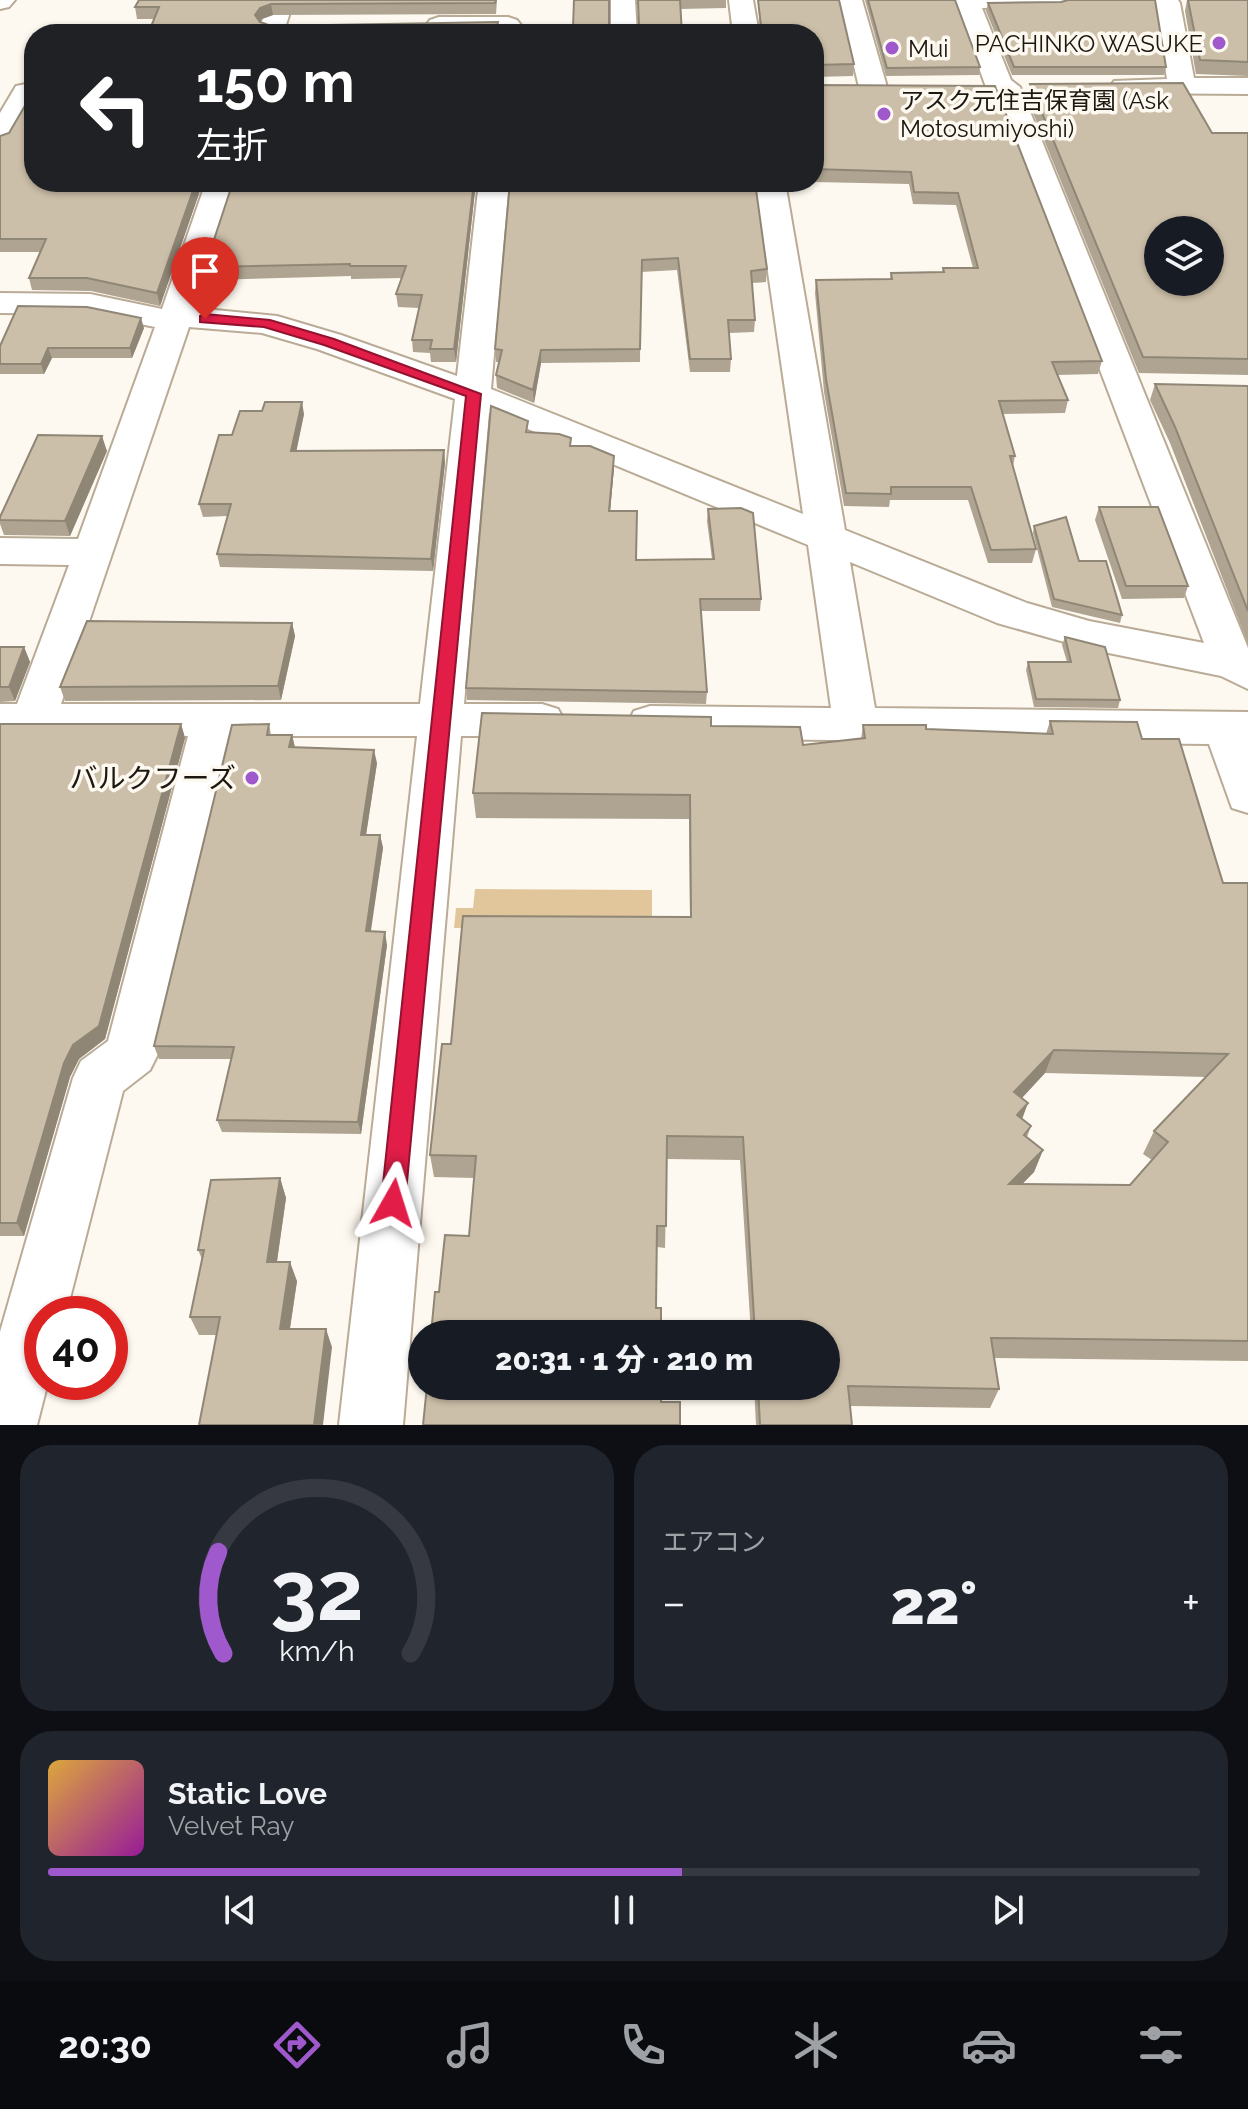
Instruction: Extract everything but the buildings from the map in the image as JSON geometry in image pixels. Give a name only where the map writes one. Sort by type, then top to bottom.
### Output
[{"type":"street","points":[[274,24],[282,0]]},
{"type":"street","points":[[623,0],[624,24]]},
{"type":"street","points":[[741,0],[745,24]]},
{"type":"street","points":[[850,0],[873,87]]},
{"type":"street","points":[[1059,0],[966,1],[1013,87],[1140,386],[1240,669]]},
{"type":"street","points":[[1162,0],[1168,3],[1182,87]]},
{"type":"street","points":[[433,24],[509,20]]},
{"type":"street","points":[[1094,87],[1248,86]]},
{"type":"street","points":[[844,87],[905,87]]},
{"type":"street","points":[[968,87],[1013,87]]},
{"type":"street","points":[[0,137],[20,92]]},
{"type":"street","points":[[218,192],[94,552],[16,720],[442,718],[1237,729],[1248,796]]},
{"type":"street","points":[[371,1425],[493,192]]},
{"type":"street","points":[[772,192],[856,726]]},
{"type":"street","points":[[0,303],[90,304],[174,319],[265,323],[329,342],[473,394],[1012,613],[1089,635],[1240,669]]},
{"type":"street","points":[[0,551],[94,552]]},
{"type":"street","points":[[5,1425],[100,1078],[131,1054],[215,719]]},
{"type":"shaded area","points":[[475,889],[652,890],[652,929],[454,928],[456,908],[473,908]]},
{"type":"place","name":"PACHINKO WASUKE","points":[[1219,43]]},
{"type":"place","name":"Mui","points":[[892,48]]},
{"type":"place","name":"アスク元住吉保育園 (Ask Motosumiyoshi)","points":[[884,114]]},
{"type":"place","name":"バルクフーズ","points":[[252,778]]},
{"type":"route","points":[[205,319],[265,323],[329,342],[473,394],[393,1203]]}]
